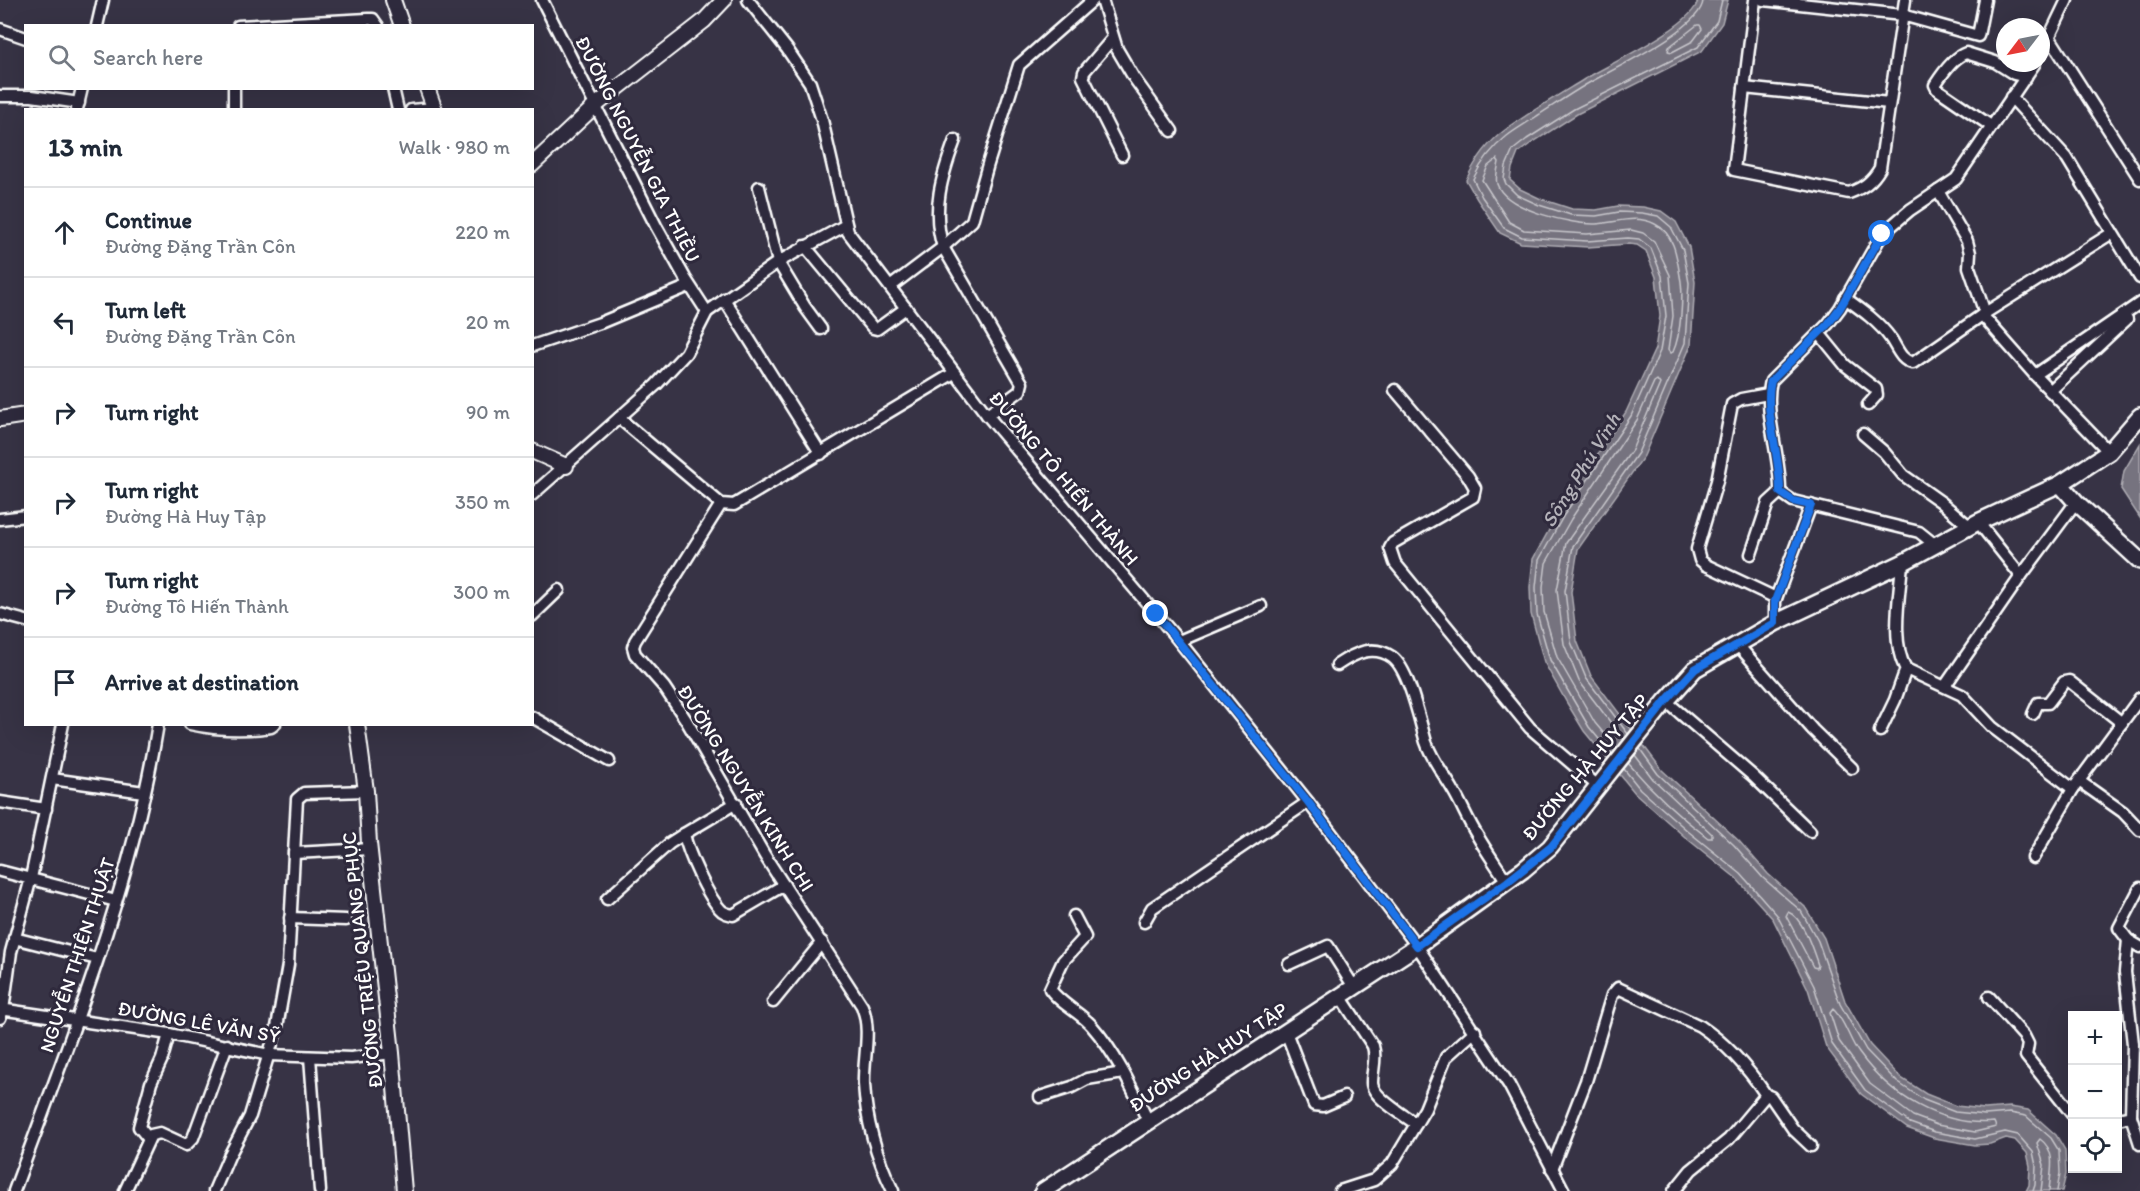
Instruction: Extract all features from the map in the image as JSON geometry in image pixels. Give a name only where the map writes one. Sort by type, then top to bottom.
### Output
[{"type":"main road","name":"ĐƯỜNG HÀ HUY TẬP","points":[[1043,1191],[1417,946],[1507,882],[1551,847],[1666,701],[1695,669],[1775,623],[1902,564],[1934,544],[2060,484],[2109,452],[2140,416]]},
{"type":"main road","points":[[2060,484],[2076,502],[2140,561]]},
{"type":"street","points":[[97,24],[103,0]]},
{"type":"street","points":[[393,0],[401,24]]},
{"type":"street","name":"ĐƯỜNG NGUYỄN GIA THIỀU","points":[[542,0],[656,226],[689,286],[707,312]]},
{"type":"street","points":[[534,163],[596,105],[704,21],[724,0]]},
{"type":"street","name":"ĐƯỜNG TÔ HIẾN THÀNH","points":[[748,0],[787,49],[810,83],[822,120],[848,232],[987,415],[1179,641],[1308,802],[1417,946],[1509,1085],[1564,1191]]},
{"type":"street","points":[[1102,0],[1113,38],[1134,78],[1172,131]]},
{"type":"street","points":[[1755,0],[1734,170],[1849,193],[1861,189],[1873,179],[1880,168],[1905,0]]},
{"type":"street","points":[[1763,0],[1902,15],[1978,36],[1985,0]]},
{"type":"street","points":[[2067,0],[2050,38],[2140,179]]},
{"type":"street","points":[[890,287],[966,229],[975,216],[988,164],[1019,65],[1086,2]]},
{"type":"street","points":[[274,24],[373,19],[377,24]]},
{"type":"street","points":[[0,29],[24,37]]},
{"type":"street","points":[[1113,38],[1084,72],[1083,77],[1122,155]]},
{"type":"street","points":[[1991,126],[1937,89],[1935,85],[1944,70],[1965,53],[1995,62],[2014,74],[2026,77]]},
{"type":"street","points":[[1751,554],[1768,503],[1780,492],[1779,463],[1768,394],[1771,381],[1820,333],[1840,308],[1882,234],[1956,179],[2029,72]]},
{"type":"street","points":[[1744,88],[1889,103]]},
{"type":"street","points":[[0,96],[32,96],[78,106],[82,90]]},
{"type":"street","points":[[234,90],[234,108]]},
{"type":"street","points":[[393,90],[398,108]]},
{"type":"street","points":[[428,90],[435,108]]},
{"type":"street","points":[[2011,97],[2067,158],[2140,278]]},
{"type":"street","points":[[955,140],[940,185],[939,233],[943,247],[1022,383],[1020,391],[987,415]]},
{"type":"street","points":[[759,187],[778,262],[805,307],[821,328]]},
{"type":"street","points":[[1938,191],[1967,241],[1970,267],[1983,314],[2035,375],[2109,452]]},
{"type":"street","points":[[534,493],[656,385],[686,352],[707,312],[778,262],[846,225]]},
{"type":"street","points":[[1845,298],[1868,315],[1883,330],[1909,363],[1917,362],[1983,314],[2112,233]]},
{"type":"street","points":[[805,246],[873,328],[877,329],[906,308]]},
{"type":"street","points":[[534,345],[600,323],[689,286]]},
{"type":"street","points":[[724,299],[821,453]]},
{"type":"street","points":[[2035,375],[2140,305]]},
{"type":"street","points":[[2050,391],[2140,305]]},
{"type":"street","points":[[1820,333],[1845,365],[1876,389],[1877,395],[1868,405]]},
{"type":"street","points":[[619,418],[721,504],[734,505],[954,373]]},
{"type":"street","points":[[1395,390],[1468,476],[1475,489],[1473,497],[1394,543],[1390,548],[1395,563],[1530,728],[1599,787]]},
{"type":"street","points":[[1768,394],[1741,399],[1732,404],[1717,481],[1697,549],[1700,560],[1706,565],[1776,598]]},
{"type":"street","points":[[0,419],[24,415]]},
{"type":"street","points":[[1863,434],[1884,452],[1903,475],[1974,524],[2021,576]]},
{"type":"street","points":[[534,452],[566,466]]},
{"type":"street","points":[[1780,492],[1793,501],[1919,532],[1934,544]]},
{"type":"street","points":[[1946,686],[2021,576],[2076,502]]},
{"type":"street","name":"ĐƯỜNG NGUYỄN KINH CHI","points":[[721,504],[633,647],[634,654],[664,687],[686,720],[736,803],[750,831],[866,1015],[868,1022],[864,1064],[865,1100],[875,1146],[893,1191]]},
{"type":"street","points":[[1775,623],[1776,598],[1811,505]]},
{"type":"street","points":[[0,519],[24,516]]},
{"type":"street","points":[[1880,731],[1896,700],[1906,669],[1899,652],[1897,637],[1902,564]]},
{"type":"street","points":[[534,614],[559,590]]},
{"type":"street","points":[[1179,641],[1261,606]]},
{"type":"street","points":[[0,614],[24,620]]},
{"type":"street","points":[[1737,644],[1813,730],[1852,768]]},
{"type":"street","points":[[1337,665],[1362,651],[1383,652],[1397,662],[1415,702],[1426,744],[1433,759],[1454,791],[1476,835],[1507,882]]},
{"type":"street","points":[[1906,669],[1962,695],[1992,727],[2076,785],[2123,812],[2140,829]]},
{"type":"street","points":[[2033,714],[2038,704],[2048,703],[2064,682],[2069,681],[2122,723]]},
{"type":"street","points":[[2033,858],[2076,785],[2140,698]]},
{"type":"street","points":[[1666,701],[1753,776],[1810,831]]},
{"type":"street","points":[[534,718],[609,761]]},
{"type":"street","points":[[1,1012],[14,938],[32,878],[63,726]]},
{"type":"street","name":"NGUYỄN THIỆN THUẬT","points":[[14,1191],[116,901],[144,792],[158,726]]},
{"type":"street","points":[[200,726],[220,730],[273,726]]},
{"type":"street","name":"ĐƯỜNG TRIỆU QUANG PHỤC","points":[[357,726],[366,791],[404,1191]]},
{"type":"street","points":[[52,779],[144,792]]},
{"type":"street","points":[[214,1191],[250,1116],[283,1000],[288,958],[297,799],[304,793],[366,791]]},
{"type":"street","points":[[0,802],[46,809]]},
{"type":"street","points":[[1144,922],[1152,908],[1308,802]]},
{"type":"street","points":[[608,899],[670,843],[736,803]]},
{"type":"street","points":[[684,834],[704,882],[724,913],[733,915],[784,885]]},
{"type":"street","points":[[294,853],[370,849]]},
{"type":"street","points":[[0,871],[116,901]]},
{"type":"street","points":[[2140,888],[2119,928],[2128,940],[2140,947]]},
{"type":"street","points":[[1074,916],[1085,937],[1063,960],[1050,989],[1093,1027],[1123,1073],[1148,1121]]},
{"type":"street","points":[[290,918],[346,920]]},
{"type":"street","points":[[14,938],[97,958]]},
{"type":"street","points":[[2128,940],[2127,999],[2136,1026],[2133,1044],[2131,1116],[2140,1144]]},
{"type":"street","points":[[773,1002],[822,942]]},
{"type":"street","points":[[1289,964],[1328,946],[1354,987]]},
{"type":"street","points":[[1552,1169],[1586,1081],[1612,995],[1618,988],[1700,1026],[1711,1034],[1739,1059],[1766,1095],[1771,1097],[1793,1129],[1811,1146]]},
{"type":"street","points":[[1340,996],[1373,1046],[1375,1054],[1372,1085],[1375,1094],[1416,1124]]},
{"type":"street","points":[[1989,997],[2024,1036],[2028,1044],[2026,1056],[2068,1108]]},
{"type":"street","name":"ĐƯỜNG LÊ VĂN SỸ","points":[[1,1012],[76,1020],[169,1034],[269,1055],[351,1058],[392,1053]]},
{"type":"street","points":[[1340,1191],[1366,1184],[1386,1171],[1392,1164],[1425,1109],[1446,1057],[1475,1031]]},
{"type":"street","points":[[1286,1032],[1314,1104],[1323,1106],[1344,1097]]},
{"type":"street","points":[[148,1138],[139,1127],[151,1083],[162,1059],[169,1034]]},
{"type":"street","points":[[124,1191],[148,1138],[155,1133],[160,1133],[183,1144],[190,1142],[227,1045]]},
{"type":"street","points":[[310,1057],[320,1191]]},
{"type":"street","points":[[1040,1097],[1072,1087],[1087,1079],[1123,1073]]},
{"type":"street","points":[[1674,1191],[1691,1170],[1729,1139],[1766,1095]]},
{"type":"street","points":[[2122,1118],[2131,1116]]},
{"type":"water","points":[[1698,0],[1728,0],[1722,23],[1702,51],[1577,114],[1518,153],[1512,168],[1510,180],[1520,189],[1572,209],[1596,210],[1618,206],[1643,207],[1661,211],[1676,222],[1689,247],[1695,282],[1691,345],[1644,456],[1578,549],[1571,592],[1577,641],[1591,676],[1662,770],[1739,841],[1768,874],[1805,907],[1824,938],[1845,1001],[1870,1045],[1901,1078],[1926,1094],[1956,1106],[1985,1109],[2010,1107],[2028,1110],[2056,1135],[2065,1150],[2066,1174],[2062,1191],[2026,1191],[2029,1185],[2030,1166],[2027,1153],[2015,1140],[2006,1138],[1990,1144],[1975,1145],[1934,1138],[1907,1128],[1861,1094],[1826,1047],[1808,989],[1773,919],[1736,878],[1635,793],[1584,731],[1544,662],[1531,614],[1530,587],[1533,559],[1559,512],[1626,412],[1655,349],[1660,316],[1656,277],[1646,251],[1637,245],[1588,247],[1521,243],[1500,233],[1466,180],[1482,152],[1505,130],[1583,80],[1666,33],[1693,10]]},
{"type":"water","points":[[2140,444],[2140,518],[2121,489],[2124,471]]},
{"type":"route","points":[[1156,614],[1308,802],[1417,946],[1507,882],[1551,847],[1666,701],[1695,669],[1775,623],[1775,601],[1811,505],[1793,501],[1780,492],[1779,463],[1768,394],[1771,381],[1828,324],[1840,308],[1882,234]]},
{"type":"water label","name":"Sông Phú Vinh","points":[[1581,470]]}]
